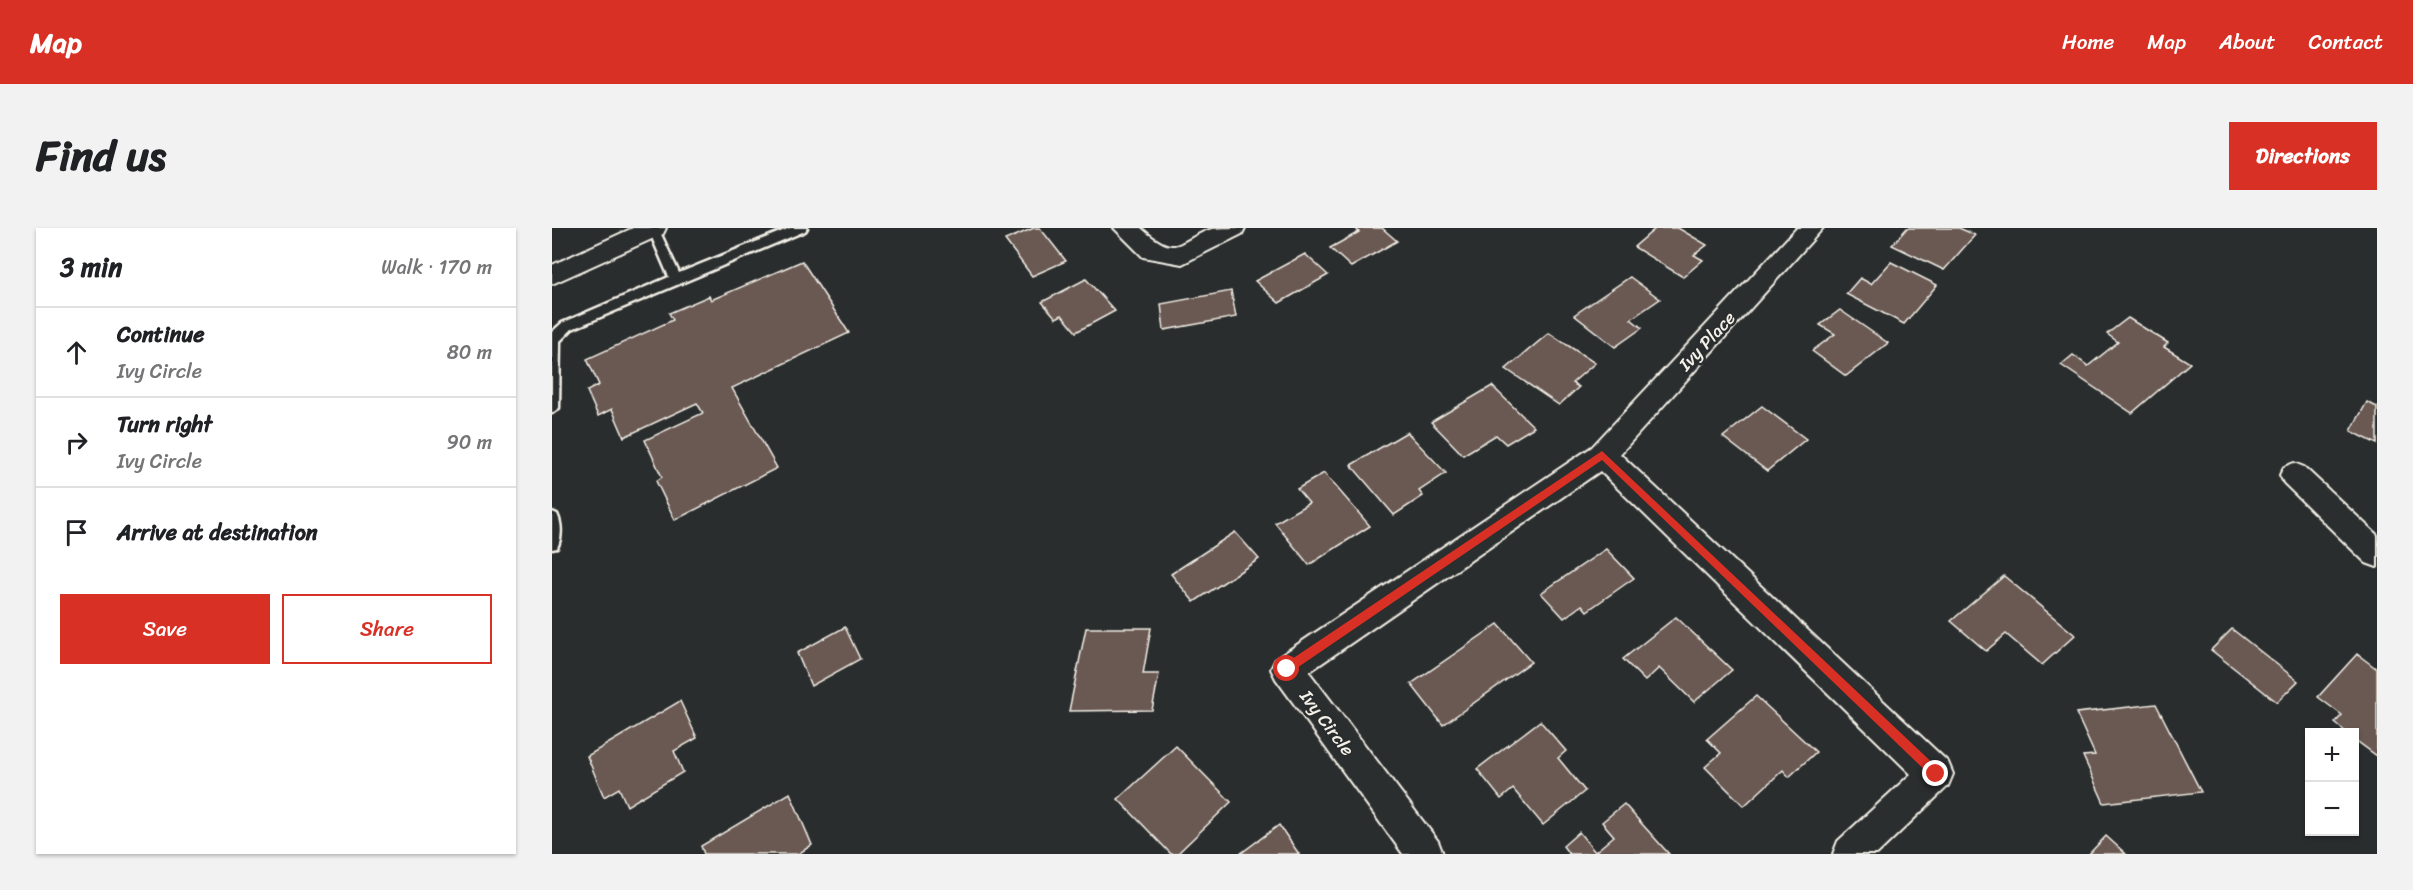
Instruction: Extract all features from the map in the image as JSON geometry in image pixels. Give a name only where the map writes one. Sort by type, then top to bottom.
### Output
[{"type":"street","points":[[552,275],[654,228]]},
{"type":"street","points":[[1126,228],[1152,251],[1182,255],[1233,228]]},
{"type":"street","name":"Ivy Place","points":[[1602,455],[1811,228]]},
{"type":"street","points":[[1602,455],[1936,774],[1851,854]]},
{"type":"street","name":"Ivy Circle","points":[[1425,854],[1287,669],[1602,455]]},
{"type":"street","points":[[2294,475],[2377,555]]},
{"type":"lane","points":[[654,228],[676,279]]},
{"type":"lane","points":[[552,408],[553,339],[567,326],[801,228]]},
{"type":"lane","points":[[552,518],[554,538],[552,543]]},
{"type":"building","points":[[1034,228],[1040,228],[1066,261],[1032,276],[1005,240]]},
{"type":"building","points":[[1355,228],[1382,228],[1397,241],[1351,267],[1330,248],[1359,232]]},
{"type":"building","points":[[1656,228],[1678,228],[1707,245],[1694,255],[1703,260],[1683,277],[1634,247]]},
{"type":"building","points":[[1907,228],[1959,228],[1975,235],[1944,270],[1892,245]]},
{"type":"building","points":[[1305,254],[1328,275],[1279,303],[1255,281]]},
{"type":"building","points":[[802,261],[849,333],[732,388],[777,468],[675,520],[656,481],[662,477],[645,440],[703,413],[697,403],[624,437],[612,409],[598,416],[587,391],[599,385],[587,359],[673,320],[669,313],[709,296],[711,300]]},
{"type":"building","points":[[1891,262],[1937,285],[1904,324],[1846,294],[1860,278],[1871,284]]},
{"type":"building","points":[[1630,277],[1660,299],[1631,319],[1642,328],[1615,347],[1574,315]]},
{"type":"building","points":[[1086,279],[1115,311],[1076,332],[1062,315],[1056,318],[1042,302]]},
{"type":"building","points":[[1231,291],[1236,317],[1164,330],[1161,304]]},
{"type":"building","points":[[1840,310],[1888,343],[1846,376],[1812,351],[1835,334],[1820,325]]},
{"type":"building","points":[[2128,318],[2168,343],[2164,347],[2190,363],[2132,413],[2061,365],[2073,355],[2088,366],[2118,342],[2107,334]]},
{"type":"building","points":[[1549,333],[1595,363],[1572,383],[1579,387],[1559,405],[1506,369]]},
{"type":"building","points":[[1492,386],[1534,427],[1506,444],[1496,435],[1463,455],[1431,422]]},
{"type":"building","points":[[2367,402],[2377,407],[2377,444],[2351,431]]},
{"type":"building","points":[[1762,406],[1806,439],[1767,471],[1723,437]]},
{"type":"building","points":[[1407,432],[1446,473],[1419,491],[1423,496],[1394,515],[1351,465]]},
{"type":"building","points":[[1324,473],[1370,526],[1309,565],[1275,523],[1309,503],[1297,489]]},
{"type":"building","points":[[1235,532],[1259,559],[1194,602],[1171,574]]},
{"type":"building","points":[[1606,549],[1634,578],[1587,611],[1582,605],[1564,618],[1541,593]]},
{"type":"building","points":[[2004,576],[2075,635],[2042,665],[2006,634],[1986,651],[1951,621]]},
{"type":"building","points":[[1676,617],[1732,670],[1694,702],[1659,668],[1645,681],[1623,659]]},
{"type":"building","points":[[1498,624],[1531,662],[1443,725],[1411,684]]},
{"type":"building","points":[[845,627],[860,659],[811,686],[797,653]]},
{"type":"building","points":[[1086,628],[1151,628],[1143,674],[1159,674],[1152,710],[1069,711]]},
{"type":"building","points":[[2232,629],[2298,681],[2277,702],[2211,650]]},
{"type":"building","points":[[2357,654],[2377,669],[2377,756],[2359,743],[2359,728],[2341,728],[2335,723],[2342,715],[2318,697]]},
{"type":"building","points":[[1756,696],[1816,752],[1789,777],[1783,770],[1744,806],[1705,767],[1721,753],[1707,739]]},
{"type":"building","points":[[680,701],[697,738],[674,751],[683,772],[627,806],[619,788],[604,797],[587,756]]},
{"type":"building","points":[[2156,704],[2201,792],[2104,803],[2083,756],[2095,755],[2076,713]]},
{"type":"building","points":[[1540,721],[1566,751],[1558,758],[1585,791],[1543,825],[1513,789],[1501,799],[1477,769]]},
{"type":"building","points":[[1176,746],[1231,802],[1177,854],[1171,854],[1118,799]]},
{"type":"building","points":[[790,793],[812,845],[798,854],[704,854],[701,846]]},
{"type":"building","points":[[1624,804],[1669,854],[1569,854],[1563,846],[1579,832],[1595,852],[1614,836],[1602,822]]},
{"type":"building","points":[[1279,825],[1299,854],[1240,854]]},
{"type":"building","points":[[2106,836],[2126,854],[2089,854]]},
{"type":"route","points":[[1287,669],[1602,455],[1936,774]]}]
